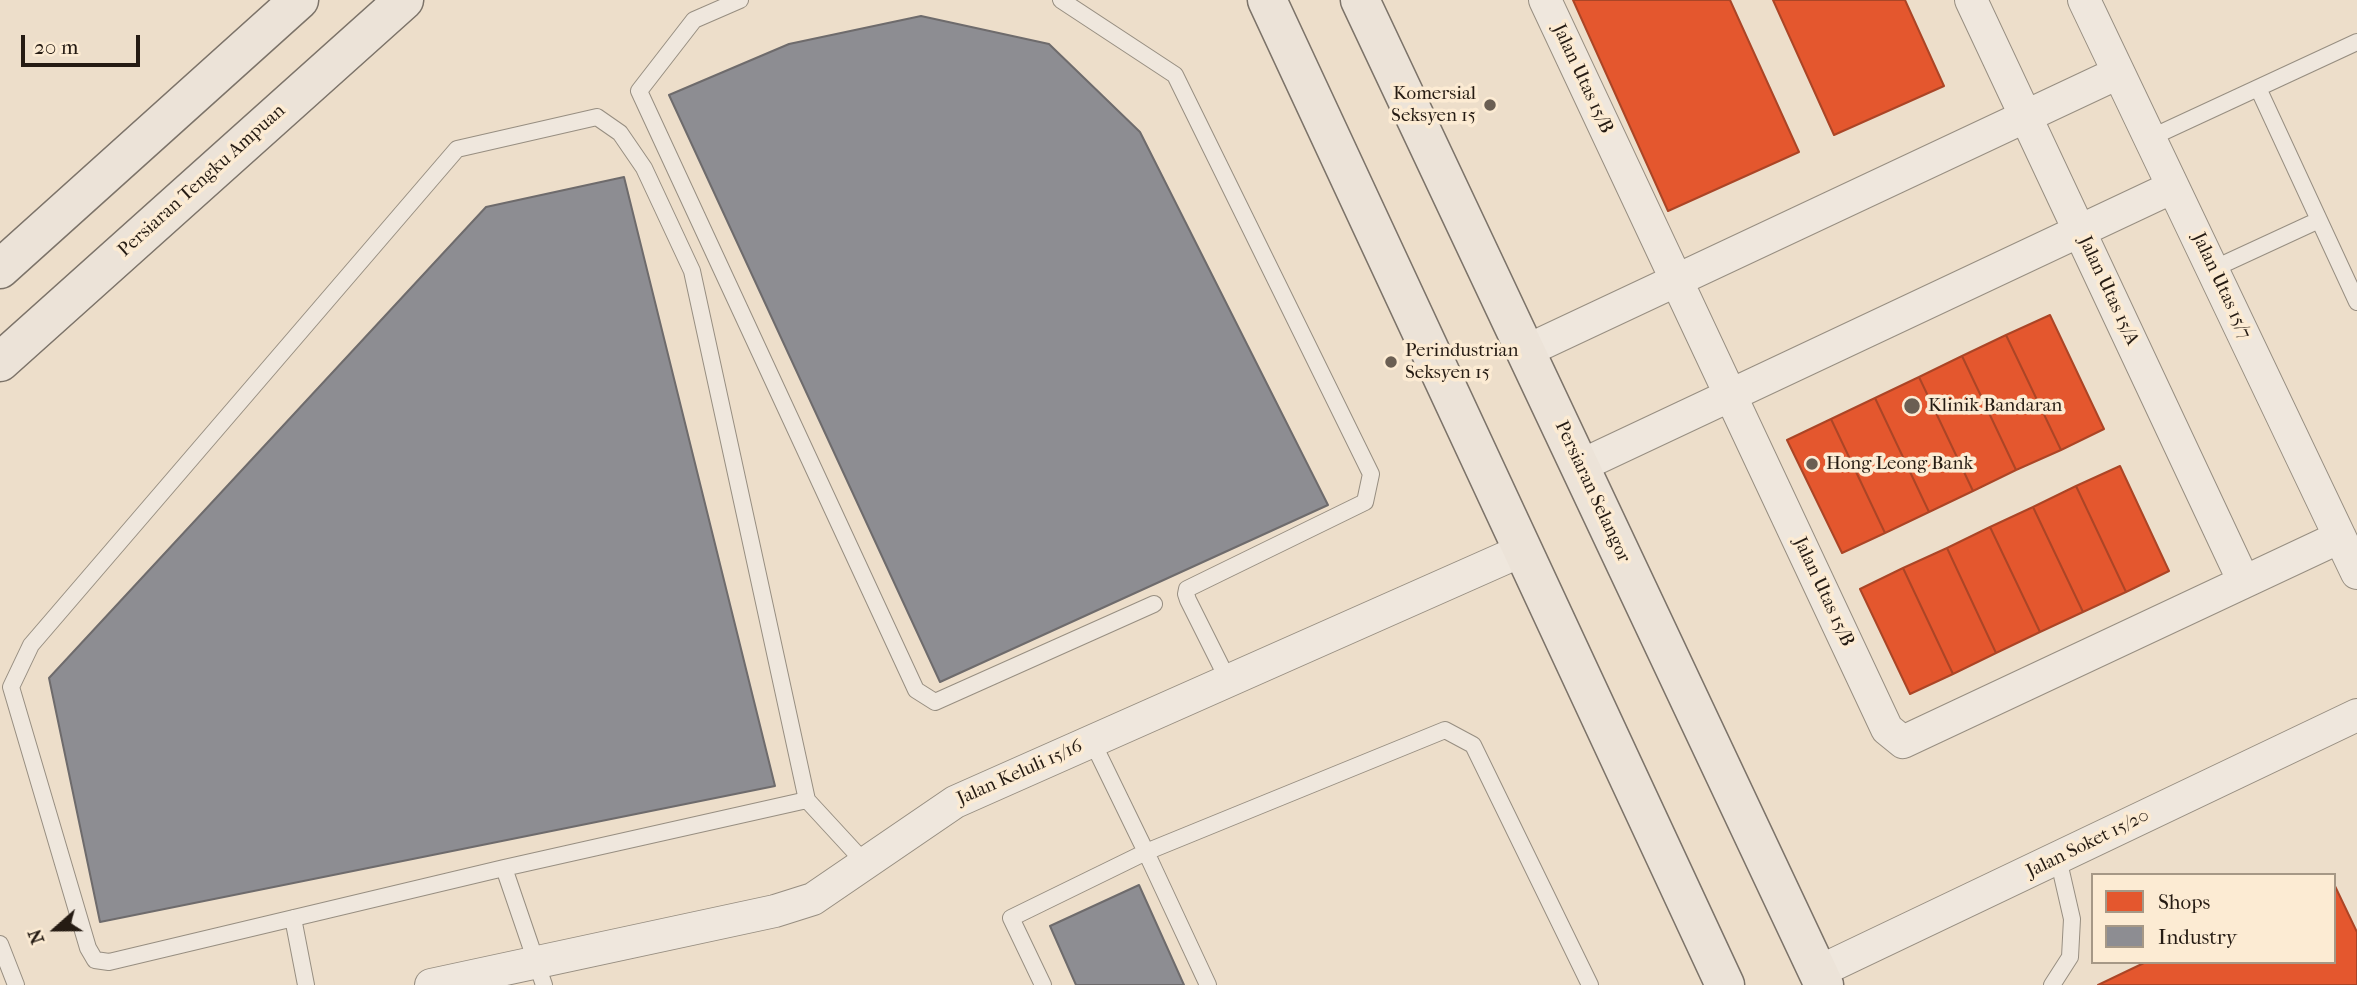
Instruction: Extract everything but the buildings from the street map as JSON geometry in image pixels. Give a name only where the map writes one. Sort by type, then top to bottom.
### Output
[{"type":"main road","points":[[0,269],[299,0]]},
{"type":"main road","name":"Persiaran Tengku Ampuan","points":[[0,362],[404,0]]},
{"type":"main road","points":[[1267,0],[1726,985]]},
{"type":"main road","name":"Persiaran Selangor","points":[[1360,0],[1821,979]]},
{"type":"street","name":"Jalan Utas 15/B","points":[[1545,0],[1887,729],[1903,742],[2340,537]]},
{"type":"street","name":"Jalan Utas 15/A","points":[[1971,0],[2244,582]]},
{"type":"street","name":"Jalan Utas 15/7","points":[[2084,0],[2357,573]]},
{"type":"street","points":[[1526,352],[2118,73]]},
{"type":"street","points":[[1580,466],[2173,187]]},
{"type":"street","name":"Jalan Keluli 15/16","points":[[432,985],[539,974],[813,899],[955,802],[1523,550]]},
{"type":"street","name":"Jalan Soket 15/20","points":[[1821,979],[2058,858],[2357,715]]},
{"type":"lane","points":[[740,0],[694,20],[639,91],[916,690],[935,702],[1154,604]]},
{"type":"lane","points":[[1061,0],[1175,75],[1371,474],[1365,502],[1187,589],[1188,600],[1228,680]]},
{"type":"lane","points":[[2150,138],[2357,42]]},
{"type":"lane","points":[[2258,88],[2357,302]]},
{"type":"lane","points":[[807,800],[504,868],[109,962],[95,960],[88,948],[11,687],[31,645],[457,149],[597,117],[620,133],[645,168],[692,271],[807,800],[866,864]]},
{"type":"lane","points":[[2213,269],[2319,220]]},
{"type":"lane","points":[[1043,985],[1011,918],[1146,852],[1445,730],[1473,745],[1590,985]]},
{"type":"lane","points":[[1092,741],[1208,985]]},
{"type":"lane","points":[[2052,985],[2070,957],[2072,919],[2058,858]]},
{"type":"lane","points":[[504,868],[539,974]]},
{"type":"lane","points":[[293,918],[306,985]]},
{"type":"lane","points":[[0,944],[16,985]]},
{"type":"place","name":"Komersial Seksyen 15","points":[[1490,105]]},
{"type":"place","name":"Perindustrian Seksyen 15","points":[[1391,362]]},
{"type":"place","name":"Klinik Bandaran","points":[[1912,406]]},
{"type":"place","name":"Hong Leong Bank","points":[[1812,464]]}]
